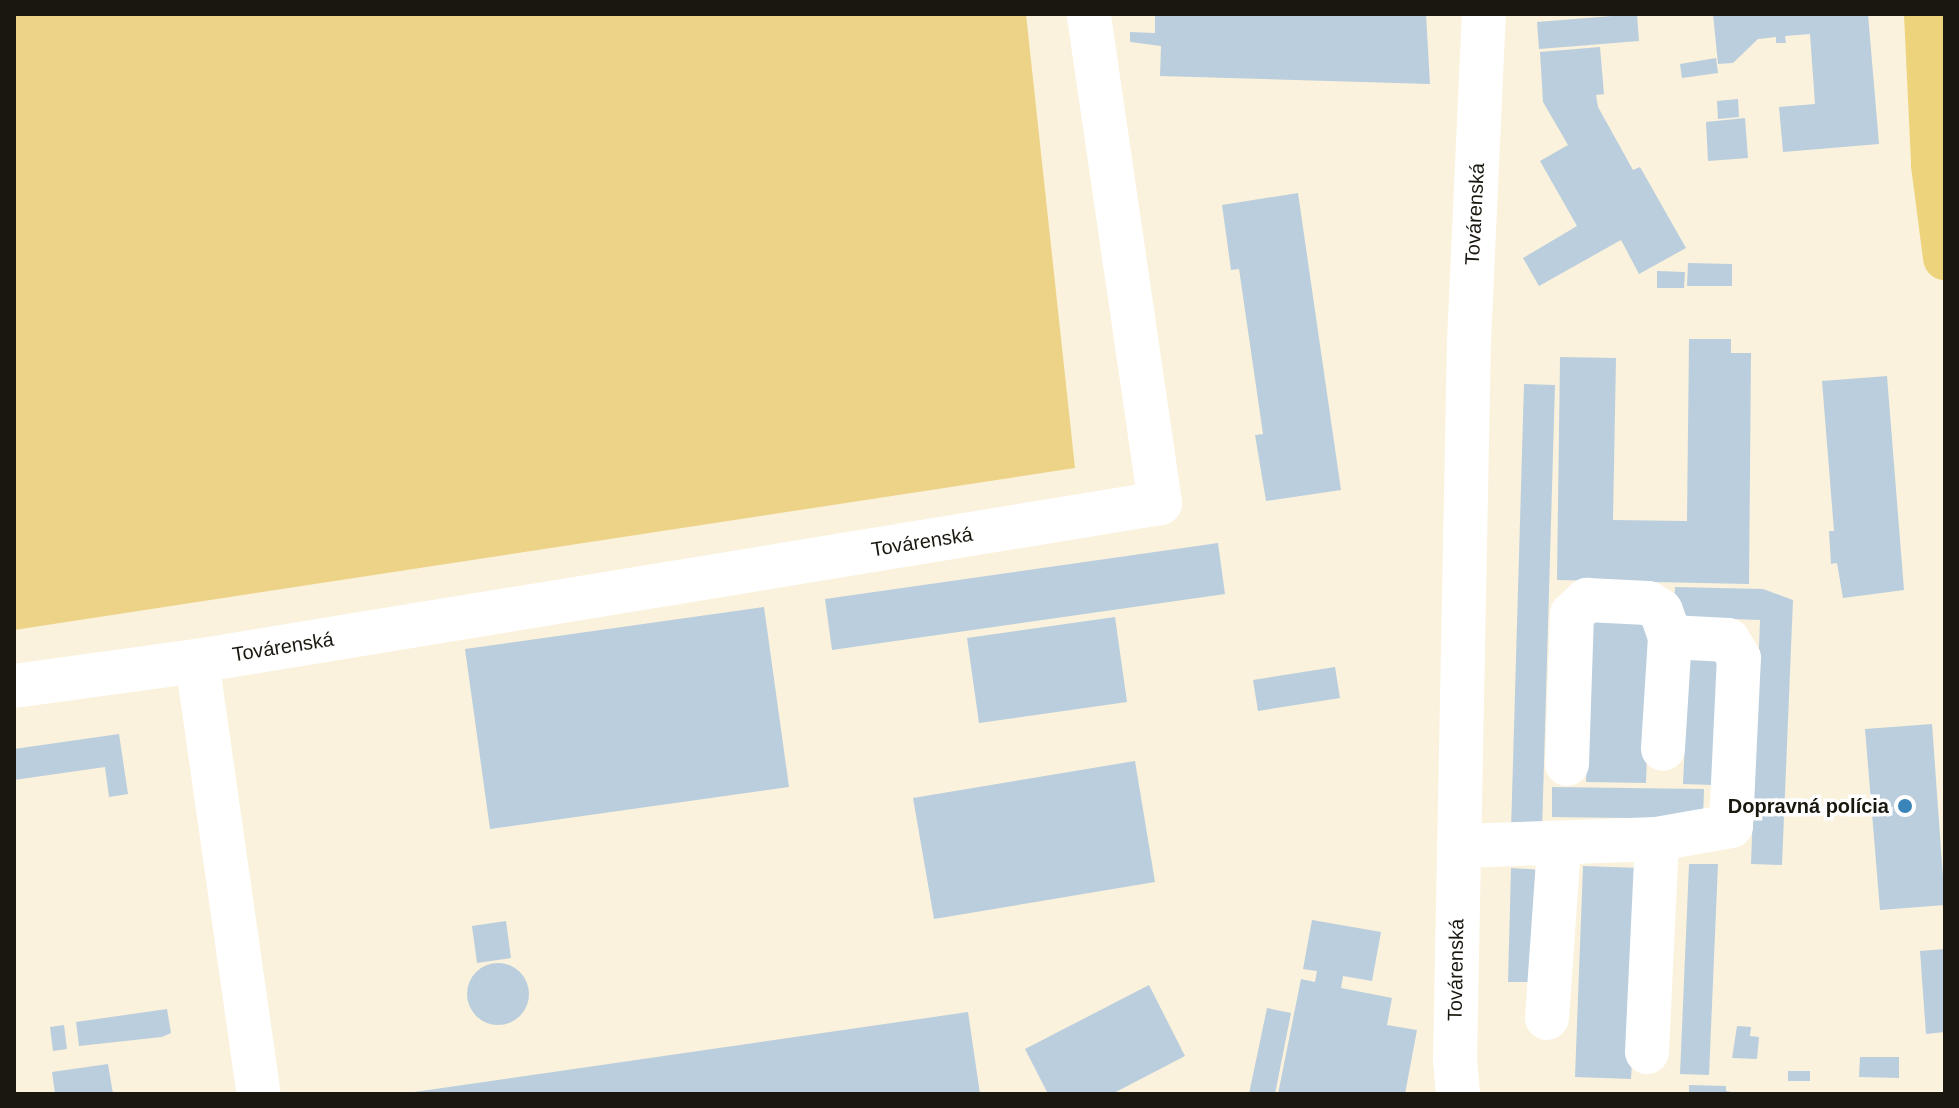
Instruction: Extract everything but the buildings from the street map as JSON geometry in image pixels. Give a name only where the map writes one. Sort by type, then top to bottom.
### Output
[{"type":"main road","points":[[1926,14],[1933,165],[1945,258]]},
{"type":"street","name":"Továrenská","points":[[14,686],[197,661],[1160,503],[1089,14]]},
{"type":"street","name":"Továrenská","points":[[1458,1094],[1459,846],[1469,341],[1484,14]]},
{"type":"street","points":[[1567,764],[1572,614],[1587,600],[1648,603],[1661,611],[1670,637],[1663,749]]},
{"type":"street","points":[[1459,846],[1559,846],[1657,839],[1731,826],[1739,658],[1728,640],[1670,637]]},
{"type":"street","points":[[197,661],[259,1094]]},
{"type":"street","points":[[1647,1052],[1657,839]]},
{"type":"street","points":[[1547,1018],[1559,846]]},
{"type":"shaded area","points":[[14,14],[1026,14],[1075,468],[14,630]]},
{"type":"place","name":"Dopravná polícia","points":[[1905,806]]}]
